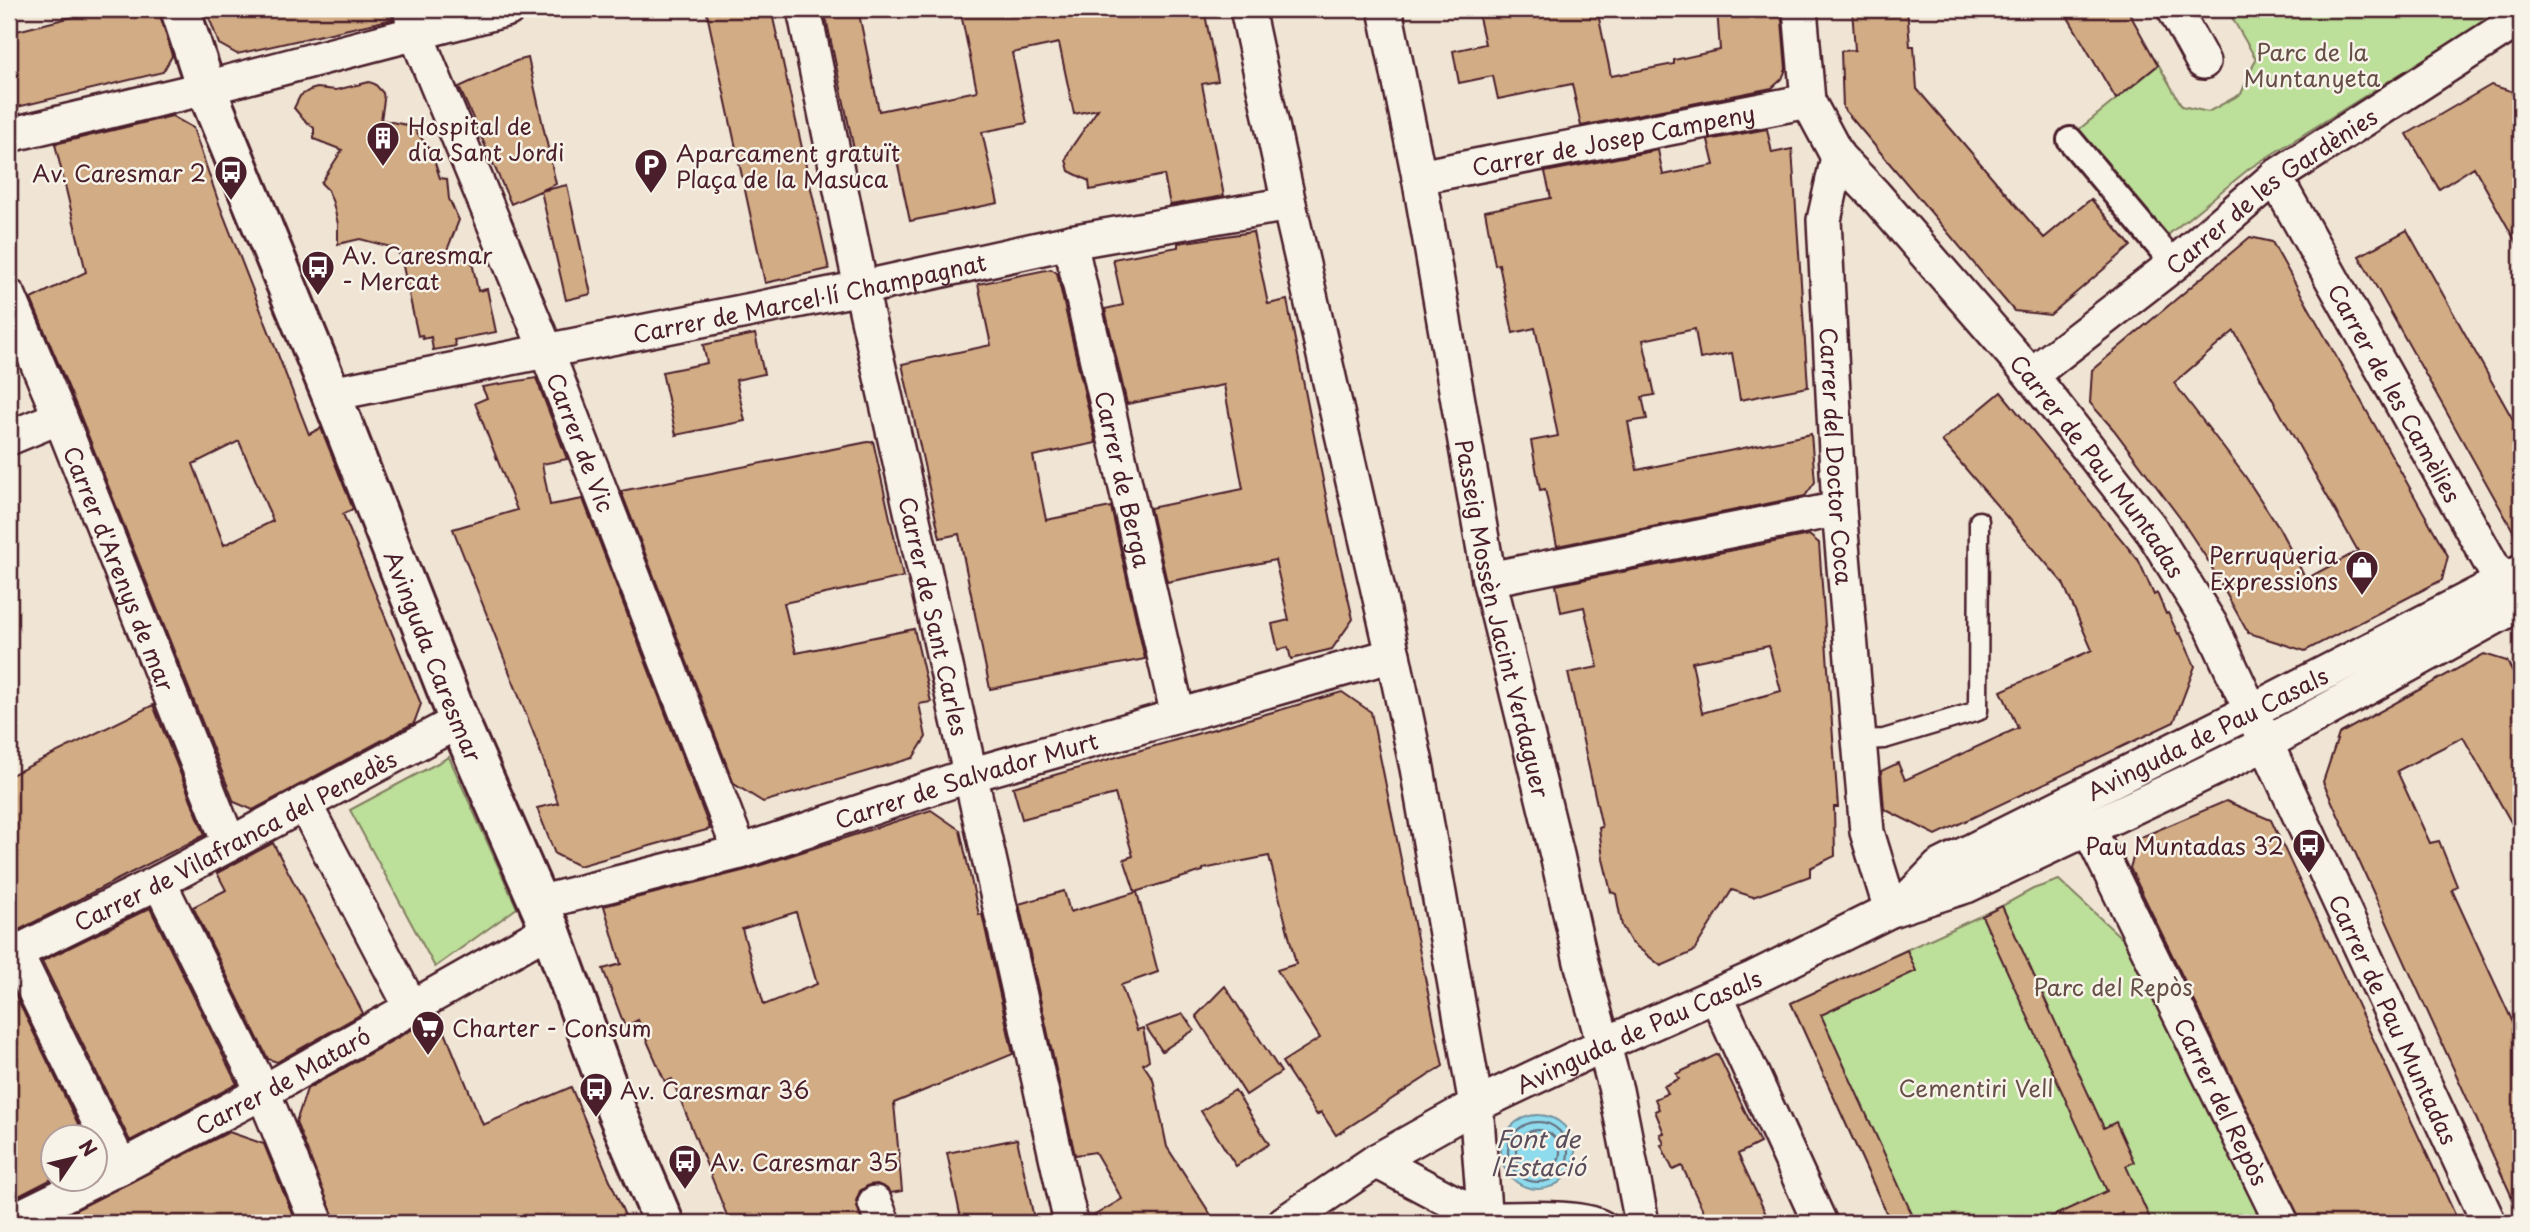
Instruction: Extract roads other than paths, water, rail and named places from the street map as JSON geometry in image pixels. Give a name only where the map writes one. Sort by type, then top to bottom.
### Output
[{"type":"street","name":"Avinguda Caresmar","points":[[180,9],[206,88],[331,394],[459,720],[544,916],[616,1110],[664,1223]]},
{"type":"street","points":[[9,135],[206,88],[413,21],[508,9]]},
{"type":"street","name":"Carrer de Sant Carles","points":[[804,9],[861,288],[1071,1223]]},
{"type":"street","points":[[1247,9],[1417,768],[1476,1105],[1485,1218]]},
{"type":"street","name":"Passeig Mossèn Jacint Verdaguer","points":[[1385,9],[1419,177],[1489,579],[1615,1090],[1642,1223]]},
{"type":"street","points":[[1800,9],[1808,101],[1838,157]]},
{"type":"street","points":[[2174,9],[2203,62]]},
{"type":"street","name":"Carrer de Vic","points":[[413,21],[546,351],[740,852]]},
{"type":"street","name":"Carrer de les Gardènies","points":[[2031,375],[2174,264],[2275,177],[2515,21]]},
{"type":"street","name":"Carrer de Josep Campeny","points":[[1419,177],[1808,101]]},
{"type":"street","points":[[2070,140],[2174,264]]},
{"type":"street","name":"Carrer de Pau Muntadas","points":[[1838,157],[1874,194],[2031,375],[2149,526],[2212,627],[2489,1223]]},
{"type":"street","name":"Carrer del Doctor Coca","points":[[1838,157],[1824,220],[1839,509],[1867,832],[1896,907]]},
{"type":"street","name":"Carrer de les Camèlies","points":[[2275,177],[2516,597]]},
{"type":"street","points":[[1824,220],[1835,213],[1858,210],[1874,194]]},
{"type":"street","name":"Carrer de Marcel·lí Champagnat","points":[[331,394],[861,288],[1070,242],[1289,204]]},
{"type":"street","name":"Carrer de Berga","points":[[1070,242],[1178,716]]},
{"type":"street","name":"Carrer d'Arenys de mar","points":[[9,296],[60,417],[229,843]]},
{"type":"street","points":[[9,438],[60,417]]},
{"type":"street","points":[[1489,579],[1839,509]]},
{"type":"street","name":"Avinguda de Pau Casals","points":[[1896,907],[1939,867],[2251,711],[2516,597]]},
{"type":"street","name":"Avinguda de Pau Casals","points":[[1284,1223],[1376,1161],[1476,1105],[1716,995],[1896,907],[1966,886],[2265,744],[2516,597]]},
{"type":"street","name":"Carrer de Salvador Murt","points":[[544,916],[970,775],[1393,655]]},
{"type":"street","name":"Carrer de Vilafranca del Penedès","points":[[12,954],[159,882],[459,720]]},
{"type":"street","points":[[304,803],[411,1007]]},
{"type":"street","name":"Carrer del Repòs","points":[[2089,829],[2282,1223]]},
{"type":"street","points":[[159,882],[263,1092],[317,1223]]},
{"type":"street","name":"Carrer de Mataró","points":[[9,1222],[263,1092],[411,1007],[544,916]]},
{"type":"street","points":[[12,954],[121,1167]]},
{"type":"street","points":[[1716,995],[1820,1223]]},
{"type":"street","points":[[1376,1161],[1485,1218]]},
{"type":"lane","points":[[1861,740],[1884,739],[1978,711],[1979,521]]},
{"type":"lane","points":[[1485,1218],[1586,1213],[1608,1223]]},
{"type":"water","name":"Font de l'Estació","points":[[1531,1115],[1545,1115],[1559,1121],[1569,1131],[1575,1152],[1569,1173],[1559,1183],[1545,1189],[1531,1189],[1517,1183],[1507,1173],[1501,1159],[1501,1145],[1507,1131],[1517,1121]]},
{"type":"place","name":"Hospital de dia Sant Jordi","points":[[383,168]]},
{"type":"place","name":"Aparcament gratuït Plaça de la Masuca","points":[[651,195]]},
{"type":"place","name":"Av. Caresmar 2","points":[[231,202]]},
{"type":"place","name":"Av. Caresmar - Mercat","points":[[318,297]]},
{"type":"place","name":"Perruqueria Expressions","points":[[2362,597]]},
{"type":"place","name":"Pau Muntadas 32","points":[[2309,875]]},
{"type":"place","name":"Charter - Consum","points":[[428,1057]]},
{"type":"place","name":"Av. Caresmar 36","points":[[596,1119]]},
{"type":"place","name":"Av. Caresmar 35","points":[[685,1191]]},
{"type":"park label","name":"Parc de la Muntanyeta","points":[[2312,64]]},
{"type":"park label","name":"Parc del Repòs","points":[[2113,986]]},
{"type":"park label","name":"Cementiri Vell","points":[[1976,1087]]}]
